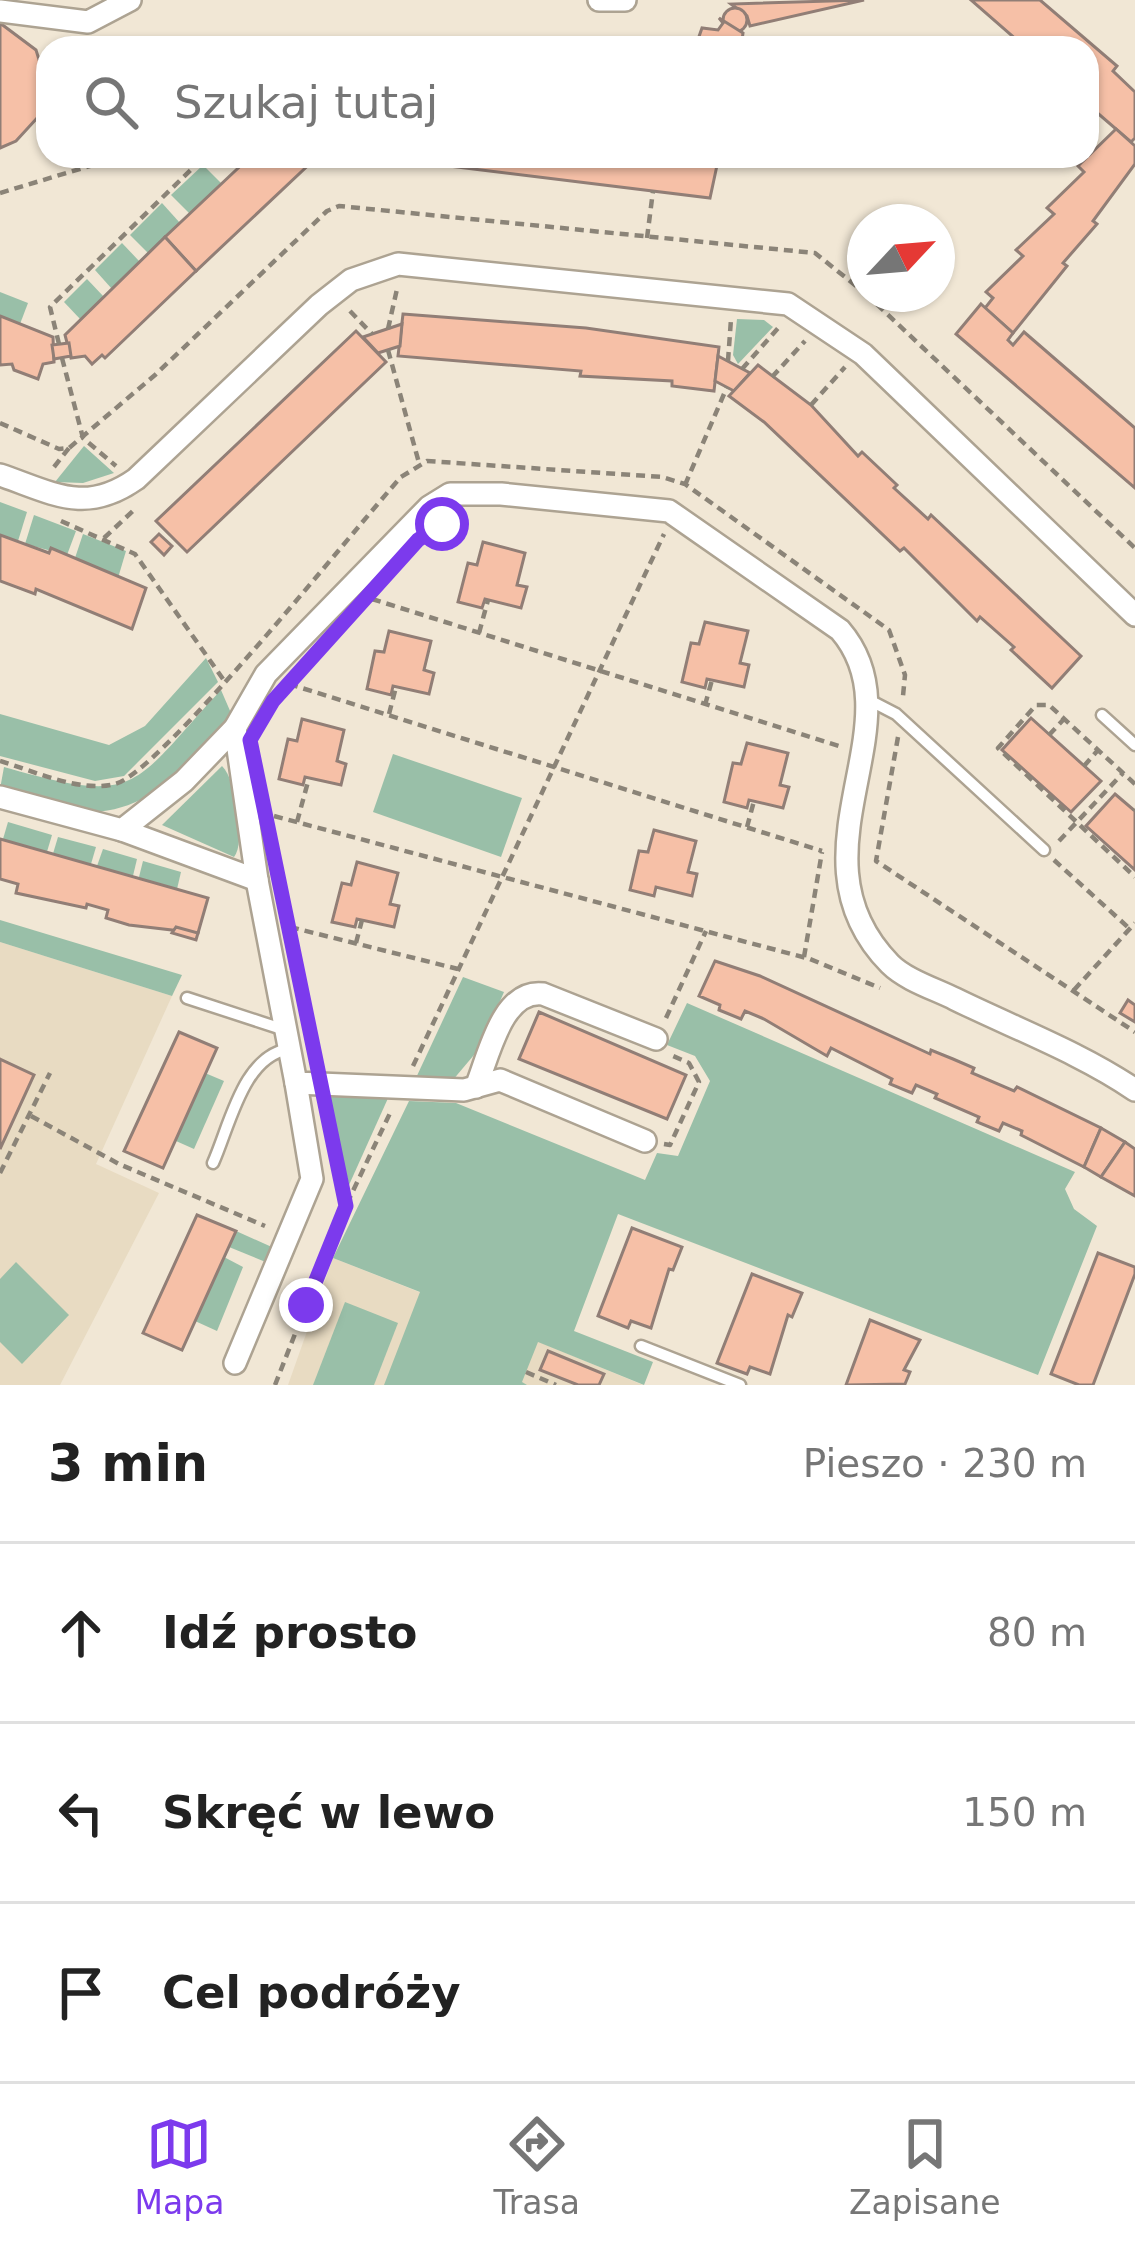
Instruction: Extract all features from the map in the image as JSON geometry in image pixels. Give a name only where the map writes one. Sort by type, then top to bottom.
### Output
[{"type":"street","points":[[0,11],[88,22],[130,0]]},
{"type":"street","points":[[599,0],[625,0]]},
{"type":"street","points":[[0,475],[90,500],[139,490],[319,305],[351,280],[398,264],[788,304],[863,354],[1135,614]]},
{"type":"street","points":[[122,830],[184,781],[235,728],[266,674],[429,507],[449,494],[669,512],[839,630],[861,655],[867,699],[846,892],[862,932],[895,969],[1135,1090]]},
{"type":"street","points":[[235,728],[256,880],[312,1179],[235,1363]]},
{"type":"street","points":[[0,797],[122,830],[256,880]]},
{"type":"street","points":[[476,1087],[512,1004],[526,994],[544,994],[656,1039]]},
{"type":"street","points":[[296,1083],[403,1088],[476,1087],[500,1081],[645,1141]]},
{"type":"lane","points":[[867,699],[901,718],[1044,850]]},
{"type":"lane","points":[[1102,715],[1135,745]]},
{"type":"lane","points":[[187,998],[287,1040],[255,1067],[213,1162]]},
{"type":"lane","points":[[641,1346],[740,1385]]},
{"type":"path","points":[[0,193],[83,168]]},
{"type":"path","points":[[59,344],[50,307],[193,168]]},
{"type":"path","points":[[647,238],[653,191]]},
{"type":"path","points":[[386,290],[401,289],[388,329]]},
{"type":"path","points":[[334,317],[347,306],[372,334]]},
{"type":"path","points":[[718,311],[731,315],[728,362]]},
{"type":"path","points":[[885,312],[1135,548]]},
{"type":"path","points":[[742,369],[783,322]]},
{"type":"path","points":[[772,377],[808,337]]},
{"type":"path","points":[[388,350],[419,464]]},
{"type":"path","points":[[62,358],[83,438],[139,490],[104,538]]},
{"type":"path","points":[[811,406],[845,367]]},
{"type":"path","points":[[685,484],[727,387]]},
{"type":"path","points":[[0,761],[94,787],[128,780],[419,464],[487,462],[685,484],[889,630],[905,675],[876,861],[1135,1032]]},
{"type":"path","points":[[48,516],[135,554],[221,675]]},
{"type":"path","points":[[275,1385],[346,1206],[671,519]]},
{"type":"path","points":[[645,531],[677,537]]},
{"type":"path","points":[[380,581],[366,597],[599,672],[839,746],[842,725]]},
{"type":"path","points":[[479,633],[488,600]]},
{"type":"path","points":[[301,670],[289,683],[822,851]]},
{"type":"path","points":[[705,705],[712,680]]},
{"type":"path","points":[[388,714],[396,687]]},
{"type":"path","points":[[1135,784],[1049,705],[1036,705],[998,752],[1135,877]]},
{"type":"path","points":[[1049,734],[1064,719]]},
{"type":"path","points":[[1084,766],[1098,750]]},
{"type":"path","points":[[1073,991],[1132,926],[1051,857],[1051,849],[1123,773]]},
{"type":"path","points":[[298,822],[309,778]]},
{"type":"path","points":[[747,827],[754,801]]},
{"type":"path","points":[[262,814],[804,957],[880,988]]},
{"type":"path","points":[[804,957],[826,831]]},
{"type":"path","points":[[356,943],[362,920]]},
{"type":"path","points":[[289,945],[285,926],[458,969]]},
{"type":"path","points":[[0,1173],[50,1073]]},
{"type":"path","points":[[31,1117],[118,1165],[327,1252]]},
{"type":"path","points":[[332,1144],[346,1206]]},
{"type":"path","points":[[526,1372],[556,1385]]},
{"type":"shaded area","points":[[0,942],[172,996],[96,1164],[159,1193],[60,1385],[0,1385]]},
{"type":"shaded area","points":[[333,1258],[419,1292],[643,1385],[288,1385]]},
{"type":"green space","points":[[200,168],[206,168],[222,184],[190,214],[171,195]]},
{"type":"green space","points":[[162,203],[180,223],[148,253],[130,235]]},
{"type":"green space","points":[[122,243],[140,262],[112,289],[95,270]]},
{"type":"green space","points":[[87,279],[104,297],[81,320],[64,302]]},
{"type":"green space","points":[[0,292],[28,303],[20,324],[0,316]]},
{"type":"green space","points":[[737,319],[764,320],[773,327],[738,364],[733,355]]},
{"type":"green space","points":[[84,446],[114,473],[83,483],[55,482]]},
{"type":"green space","points":[[0,502],[27,512],[18,541],[0,535]]},
{"type":"green space","points":[[34,515],[76,531],[67,555],[25,544]]},
{"type":"green space","points":[[83,534],[126,551],[118,578],[75,558]]},
{"type":"green space","points":[[206,658],[218,682],[124,776],[95,781],[0,756],[0,714],[109,745],[145,726]]},
{"type":"green space","points":[[221,690],[234,720],[171,780],[135,802],[82,812],[0,789],[4,767],[82,785],[108,786],[129,780],[168,749]]},
{"type":"green space","points":[[393,754],[522,798],[501,857],[373,812]]},
{"type":"green space","points":[[222,766],[238,812],[234,857],[162,825]]},
{"type":"green space","points":[[8,822],[52,835],[46,855],[3,839]]},
{"type":"green space","points":[[58,837],[96,847],[91,864],[52,857]]},
{"type":"green space","points":[[103,849],[137,859],[132,880],[97,866]]},
{"type":"green space","points":[[143,861],[181,872],[177,889],[138,881]]},
{"type":"green space","points":[[0,920],[182,975],[172,996],[0,942]]},
{"type":"green space","points":[[463,977],[504,992],[479,1049],[452,1081],[415,1080]]},
{"type":"green space","points":[[687,1003],[1075,1172],[1065,1189],[1074,1209],[1097,1226],[1038,1375],[618,1214],[574,1331],[653,1362],[644,1385],[538,1342],[522,1382],[527,1385],[384,1385],[420,1292],[333,1258],[409,1101],[456,1103],[645,1180],[657,1153],[678,1156],[710,1081],[695,1056],[667,1045]]},
{"type":"green space","points":[[205,1073],[224,1081],[194,1149],[176,1141]]},
{"type":"green space","points":[[328,1095],[389,1096],[349,1185]]},
{"type":"green space","points":[[236,1231],[274,1248],[268,1263],[229,1247]]},
{"type":"green space","points":[[224,1257],[243,1267],[217,1331],[195,1321]]},
{"type":"green space","points":[[16,1262],[69,1315],[22,1364],[0,1342],[0,1279]]},
{"type":"green space","points":[[345,1302],[398,1323],[374,1385],[313,1385]]},
{"type":"building","points":[[864,0],[750,26],[747,16],[731,4]]},
{"type":"building","points":[[971,0],[1040,0],[1082,36],[1012,36]]},
{"type":"building","points":[[735,8],[744,11],[744,29],[735,32],[726,29],[723,20],[726,11]]},
{"type":"building","points":[[719,18],[743,36],[699,36],[702,28],[718,30],[723,23]]},
{"type":"building","points":[[0,23],[36,50],[36,119],[16,141],[0,148]]},
{"type":"building","points":[[1099,51],[1135,92],[1135,138],[1131,142],[1099,114]]},
{"type":"building","points":[[1116,129],[1135,146],[1135,164],[1093,221],[1097,224],[1063,263],[1067,266],[1013,333],[985,308],[993,298],[986,292],[1023,256],[1016,250],[1054,214],[1047,208],[1084,172],[1080,168],[1099,168],[1099,146]]},
{"type":"building","points":[[238,168],[305,168],[196,271],[165,237]]},
{"type":"building","points":[[465,168],[716,168],[710,198]]},
{"type":"building","points":[[165,237],[196,271],[105,358],[102,355],[92,364],[85,356],[71,358],[65,335]]},
{"type":"building","points":[[981,304],[1013,333],[1008,340],[1013,345],[1024,332],[1135,428],[1135,488],[956,334]]},
{"type":"building","points":[[403,314],[586,328],[719,347],[714,391],[672,386],[672,381],[398,356]]},
{"type":"building","points":[[0,316],[53,337],[54,362],[43,364],[38,379],[14,370],[12,364],[0,365]]},
{"type":"building","points":[[402,324],[400,346],[378,353],[363,337]]},
{"type":"building","points":[[356,331],[386,362],[187,552],[156,521]]},
{"type":"building","points":[[69,343],[71,356],[54,359],[52,345]]},
{"type":"building","points":[[718,356],[750,373],[734,391],[715,381]]},
{"type":"building","points":[[758,365],[811,405],[858,456],[862,452],[897,485],[894,488],[928,519],[931,515],[1081,656],[1052,688],[1011,650],[1014,647],[980,617],[977,621],[904,548],[900,551],[764,422],[729,396]]},
{"type":"building","points":[[159,534],[172,546],[164,555],[151,542]]},
{"type":"building","points":[[0,535],[49,553],[51,548],[146,588],[132,629],[36,589],[35,594],[0,581]]},
{"type":"building","points":[[483,542],[525,553],[517,585],[527,587],[521,608],[485,599],[482,608],[458,602],[468,563],[477,565]]},
{"type":"building","points":[[705,622],[748,631],[740,663],[749,665],[744,687],[707,679],[705,688],[682,682],[691,643],[699,644]]},
{"type":"building","points":[[389,631],[431,641],[424,670],[434,673],[429,694],[393,686],[391,695],[367,689],[375,651],[384,652]]},
{"type":"building","points":[[1031,718],[1101,781],[1071,812],[1002,750]]},
{"type":"building","points":[[302,719],[344,730],[337,761],[346,764],[341,785],[305,777],[303,785],[279,779],[288,739],[297,741]]},
{"type":"building","points":[[747,743],[788,753],[780,785],[789,787],[783,808],[749,800],[747,808],[724,802],[733,763],[741,764]]},
{"type":"building","points":[[1115,794],[1135,811],[1135,870],[1086,826]]},
{"type":"building","points":[[654,830],[696,841],[688,872],[697,874],[692,896],[656,887],[654,896],[630,890],[639,851],[648,852]]},
{"type":"building","points":[[0,839],[208,898],[198,933],[129,925],[106,918],[108,910],[87,904],[86,908],[16,893],[18,884],[0,879]]},
{"type":"building","points":[[357,862],[398,873],[390,904],[399,906],[394,927],[357,919],[355,927],[332,922],[342,883],[351,885]]},
{"type":"building","points":[[176,927],[198,933],[196,940],[172,933]]},
{"type":"building","points":[[715,961],[760,976],[930,1054],[931,1050],[974,1068],[972,1073],[1014,1091],[1017,1087],[1101,1128],[1084,1167],[1003,1123],[999,1131],[977,1122],[979,1117],[916,1085],[912,1093],[890,1084],[892,1079],[831,1048],[827,1056],[764,1019],[745,1011],[741,1019],[719,1010],[720,1005],[699,996]]},
{"type":"building","points":[[1128,1000],[1135,1005],[1135,1022],[1120,1013]]},
{"type":"building","points":[[539,1012],[686,1075],[667,1119],[519,1059]]},
{"type":"building","points":[[179,1032],[217,1048],[163,1168],[124,1151]]},
{"type":"building","points":[[0,1059],[34,1075],[0,1149]]},
{"type":"building","points":[[1101,1128],[1125,1142],[1101,1177],[1084,1167]]},
{"type":"building","points":[[1125,1142],[1135,1149],[1135,1196],[1101,1177]]},
{"type":"building","points":[[197,1215],[236,1231],[182,1350],[143,1333]]},
{"type":"building","points":[[632,1228],[682,1247],[673,1270],[669,1269],[651,1328],[631,1321],[628,1328],[598,1316]]},
{"type":"building","points":[[1098,1253],[1135,1267],[1135,1274],[1093,1385],[1079,1385],[1051,1374]]},
{"type":"building","points":[[752,1274],[802,1293],[792,1317],[788,1315],[770,1374],[750,1367],[747,1374],[717,1363]]},
{"type":"building","points":[[870,1320],[920,1340],[904,1370],[910,1372],[905,1384],[846,1385]]},
{"type":"building","points":[[548,1351],[604,1374],[599,1385],[578,1385],[540,1370]]},
{"type":"route","points":[[306,1305],[346,1206],[304,1024],[250,740],[273,701],[418,540],[442,524]]}]
